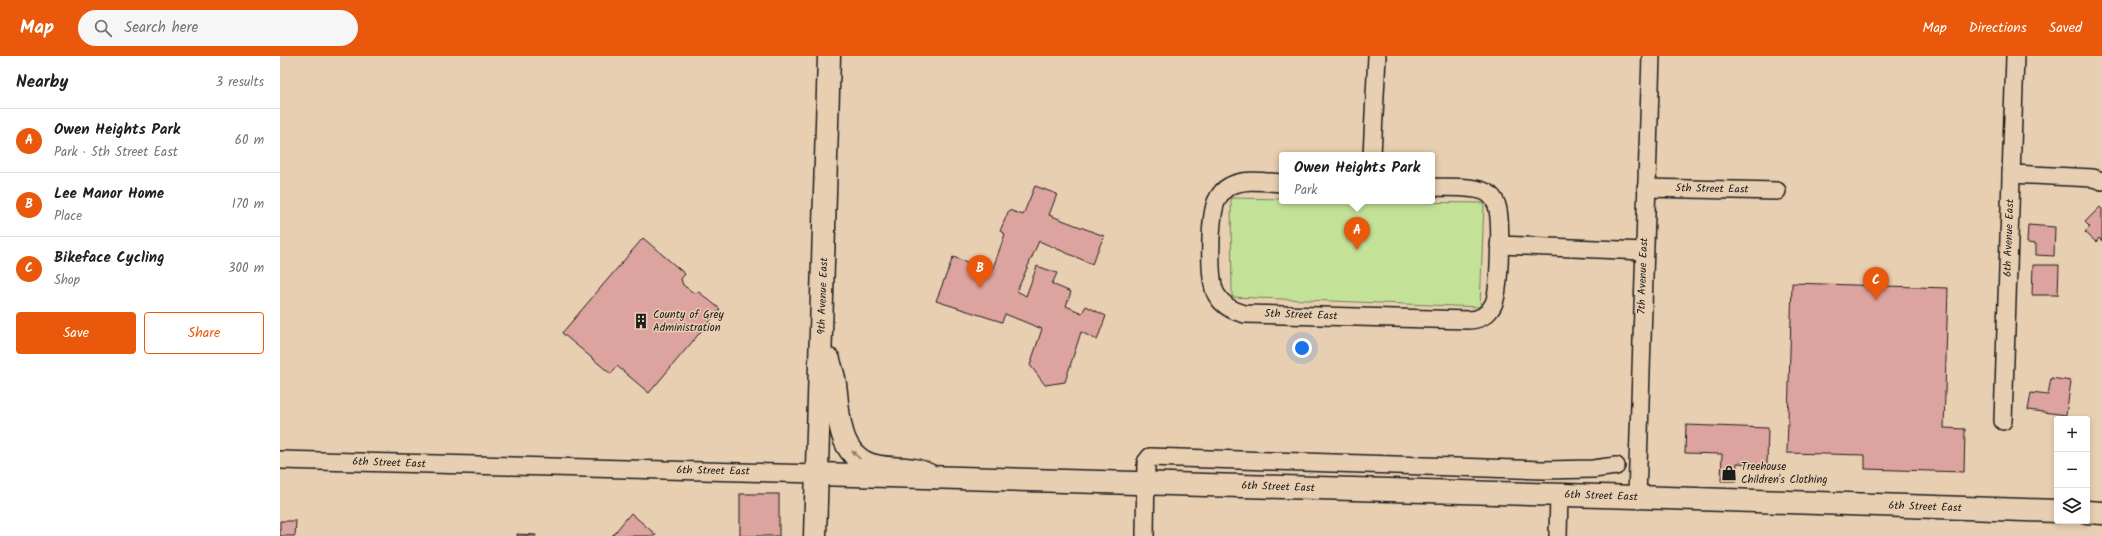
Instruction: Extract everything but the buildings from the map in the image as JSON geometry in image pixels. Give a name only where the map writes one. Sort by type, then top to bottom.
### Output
[{"type":"main road","name":"9th Avenue East","points":[[815,536],[830,56]]},
{"type":"main road","points":[[822,333],[835,383],[836,407],[841,433],[850,450],[860,460],[874,466],[921,471],[932,477]]},
{"type":"main road","name":"6th Street East","points":[[817,474],[1559,494],[2054,511]]},
{"type":"main road","points":[[2090,512],[2102,513]]},
{"type":"street","points":[[1372,152],[1377,56]]},
{"type":"street","name":"7th Avenue East","points":[[1637,497],[1651,56]]},
{"type":"street","name":"6th Avenue East","points":[[2003,421],[2015,56]]},
{"type":"street","points":[[2011,174],[2093,178],[2102,181]]},
{"type":"street","name":"5th Street East","points":[[1279,182],[1238,183],[1226,189],[1216,203],[1211,232],[1213,285],[1215,293],[1224,305],[1238,312],[1473,320],[1486,314],[1495,302],[1498,210],[1490,195],[1476,189],[1435,187]]},
{"type":"street","name":"5th Street East","points":[[1646,188],[1777,191]]},
{"type":"street","points":[[1498,245],[1644,251]]},
{"type":"street","points":[[1146,536],[1146,462],[1150,457],[1488,469],[1569,470],[1616,466]]},
{"type":"street","name":"6th Street East","points":[[280,460],[817,474]]},
{"type":"street","points":[[1352,489],[1353,464]]},
{"type":"street","points":[[1488,469],[1488,493]]},
{"type":"street","points":[[1558,536],[1559,494]]},
{"type":"green space","points":[[1231,198],[1279,199],[1279,204],[1484,203],[1480,307],[1232,297]]},
{"type":"place","name":"Owen Heights Park","points":[[1357,250]]},
{"type":"place","name":"Lee Manor Home","points":[[980,288]]},
{"type":"place","name":"Bikeface Cycling","points":[[1876,300]]},
{"type":"place","name":"County of Grey Administration","points":[[641,321]]},
{"type":"place","name":"Treehouse Children's Clothing","points":[[1729,473]]}]
